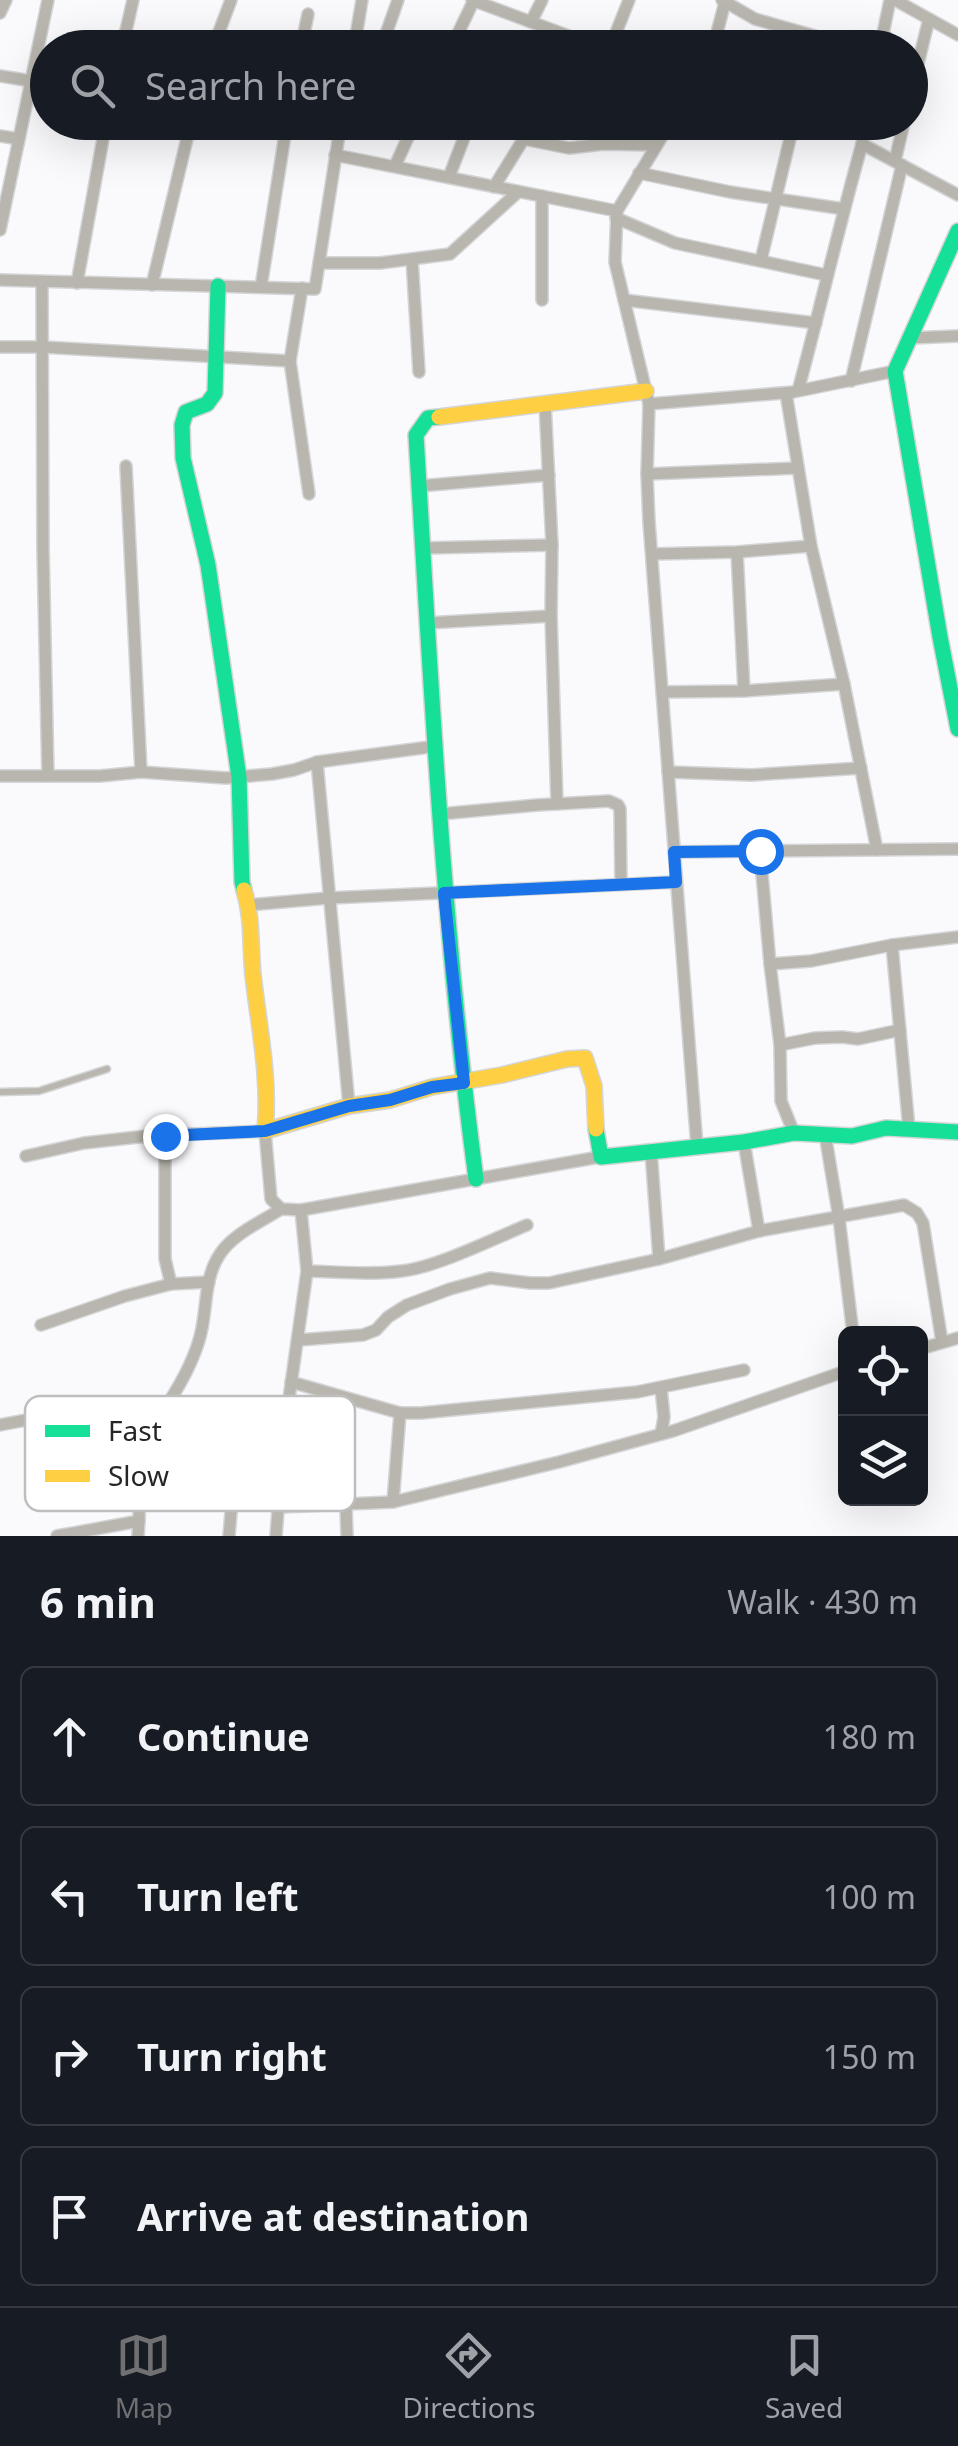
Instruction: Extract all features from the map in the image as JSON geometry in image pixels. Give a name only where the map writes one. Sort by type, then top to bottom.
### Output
[{"type":"street","points":[[0,13],[6,0]]},
{"type":"street","points":[[42,30],[48,0]]},
{"type":"street","points":[[126,30],[132,0]]},
{"type":"street","points":[[219,30],[230,0]]},
{"type":"street","points":[[357,30],[362,0]]},
{"type":"street","points":[[387,30],[398,0]]},
{"type":"street","points":[[459,30],[473,0],[548,30]]},
{"type":"street","points":[[531,22],[542,0]]},
{"type":"street","points":[[617,30],[629,0]]},
{"type":"street","points":[[884,30],[892,0],[958,35]]},
{"type":"street","points":[[717,30],[724,1],[755,19],[794,30]]},
{"type":"street","points":[[305,30],[308,14]]},
{"type":"street","points":[[926,30],[929,18]]},
{"type":"street","points":[[0,76],[30,81]]},
{"type":"street","points":[[0,230],[30,86]]},
{"type":"street","points":[[0,136],[19,139]]},
{"type":"street","points":[[77,283],[103,140]]},
{"type":"street","points":[[152,285],[187,140]]},
{"type":"street","points":[[262,288],[284,140]]},
{"type":"street","points":[[0,280],[316,289],[338,140]]},
{"type":"street","points":[[395,166],[407,140]]},
{"type":"street","points":[[448,178],[463,140]]},
{"type":"street","points":[[494,187],[523,140]]},
{"type":"street","points":[[529,140],[569,148],[656,145]]},
{"type":"street","points":[[659,140],[616,215],[615,262],[648,398],[652,554],[697,1147]]},
{"type":"street","points":[[761,260],[790,140]]},
{"type":"street","points":[[863,140],[816,323],[792,392],[798,468],[811,546],[877,850]]},
{"type":"street","points":[[851,381],[902,140]]},
{"type":"street","points":[[862,144],[958,194]]},
{"type":"street","points":[[336,154],[542,196],[616,215],[676,243],[826,275]]},
{"type":"street","points":[[639,173],[844,209]]},
{"type":"street","points":[[319,263],[380,264],[450,254],[518,192]]},
{"type":"street","points":[[542,196],[542,300]]},
{"type":"street","points":[[958,231],[896,371],[958,730]]},
{"type":"street","points":[[412,259],[420,372]]},
{"type":"street","points":[[42,282],[48,776]]},
{"type":"street","points":[[218,286],[214,399],[186,412],[180,440],[208,565],[239,777],[242,882],[251,914],[253,972],[265,1055],[265,1131],[271,1199],[281,1208],[300,1210],[605,1156],[794,1133],[852,1136],[886,1128],[958,1132]]},
{"type":"street","points":[[302,288],[290,361],[309,494]]},
{"type":"street","points":[[624,300],[816,323]]},
{"type":"street","points":[[910,338],[958,336]]},
{"type":"street","points":[[0,347],[290,361]]},
{"type":"street","points":[[476,1179],[444,893],[416,434],[428,418],[545,404],[792,392],[896,371]]},
{"type":"street","points":[[545,404],[557,804]]},
{"type":"street","points":[[126,466],[141,772]]},
{"type":"street","points":[[647,474],[798,468]]},
{"type":"street","points":[[419,486],[549,474]]},
{"type":"street","points":[[424,548],[552,544]]},
{"type":"street","points":[[652,554],[811,546]]},
{"type":"street","points":[[737,552],[744,690]]},
{"type":"street","points":[[428,623],[551,616]]},
{"type":"street","points":[[662,692],[844,684]]},
{"type":"street","points":[[0,776],[141,772],[239,777],[436,746]]},
{"type":"street","points":[[316,762],[349,1106]]},
{"type":"street","points":[[668,772],[750,774],[861,768]]},
{"type":"street","points":[[440,814],[609,801],[620,809],[621,884]]},
{"type":"street","points":[[674,852],[958,850]]},
{"type":"street","points":[[760,851],[780,1046],[781,1101],[794,1133]]},
{"type":"street","points":[[248,905],[676,882]]},
{"type":"street","points":[[770,964],[958,937]]},
{"type":"street","points":[[892,945],[909,1129]]},
{"type":"street","points":[[780,1046],[815,1038],[858,1039],[900,1030]]},
{"type":"street","points":[[26,1156],[84,1143],[265,1131],[432,1087],[568,1058],[585,1058],[594,1086],[601,1156],[605,1156]]},
{"type":"street","points":[[825,1134],[852,1326]]},
{"type":"street","points":[[165,1136],[165,1259],[170,1284]]},
{"type":"street","points":[[744,1142],[759,1231]]},
{"type":"street","points":[[652,1151],[659,1259]]},
{"type":"street","points":[[299,1340],[364,1335],[408,1304],[490,1278],[549,1283],[659,1259],[759,1231],[904,1205],[917,1212],[923,1223],[942,1342]]},
{"type":"street","points":[[172,1396],[202,1328],[209,1282],[218,1256],[229,1243],[281,1208]]},
{"type":"street","points":[[289,1396],[308,1271],[300,1210]]},
{"type":"street","points":[[308,1271],[406,1271],[528,1225]]},
{"type":"street","points":[[40,1325],[170,1284],[209,1282]]},
{"type":"street","points":[[928,1346],[958,1338]]},
{"type":"street","points":[[355,1400],[400,1413],[421,1413],[661,1388],[744,1370]]},
{"type":"street","points":[[355,1505],[393,1502],[662,1434],[838,1374]]},
{"type":"street","points":[[291,1382],[340,1396]]},
{"type":"street","points":[[661,1388],[662,1434]]},
{"type":"street","points":[[393,1502],[400,1413]]},
{"type":"street","points":[[0,1425],[25,1420]]},
{"type":"street","points":[[138,1536],[139,1511]]},
{"type":"street","points":[[229,1536],[231,1511]]},
{"type":"street","points":[[276,1536],[279,1511]]},
{"type":"street","points":[[346,1511],[347,1536]]},
{"type":"street","points":[[57,1536],[139,1521]]},
{"type":"lane","points":[[0,1092],[39,1091],[107,1069]]},
{"type":"traffic: fast","points":[[958,231],[895,371],[958,729]]},
{"type":"traffic: fast","points":[[218,286],[215,393],[207,404],[186,412],[182,425],[183,458],[208,565],[239,777],[244,890]]},
{"type":"traffic: fast","points":[[439,417],[428,418],[416,435],[446,901],[476,1179]]},
{"type":"traffic: fast","points":[[596,1129],[601,1157],[794,1133],[852,1136],[886,1128],[958,1132]]},
{"type":"traffic: slow","points":[[439,417],[646,391]]},
{"type":"traffic: slow","points":[[244,890],[265,1072],[265,1131],[432,1087],[585,1058],[594,1086],[596,1129]]},
{"type":"route","points":[[165,1136],[265,1131],[349,1106],[464,1083],[444,893],[676,882],[674,852],[760,851]]}]
